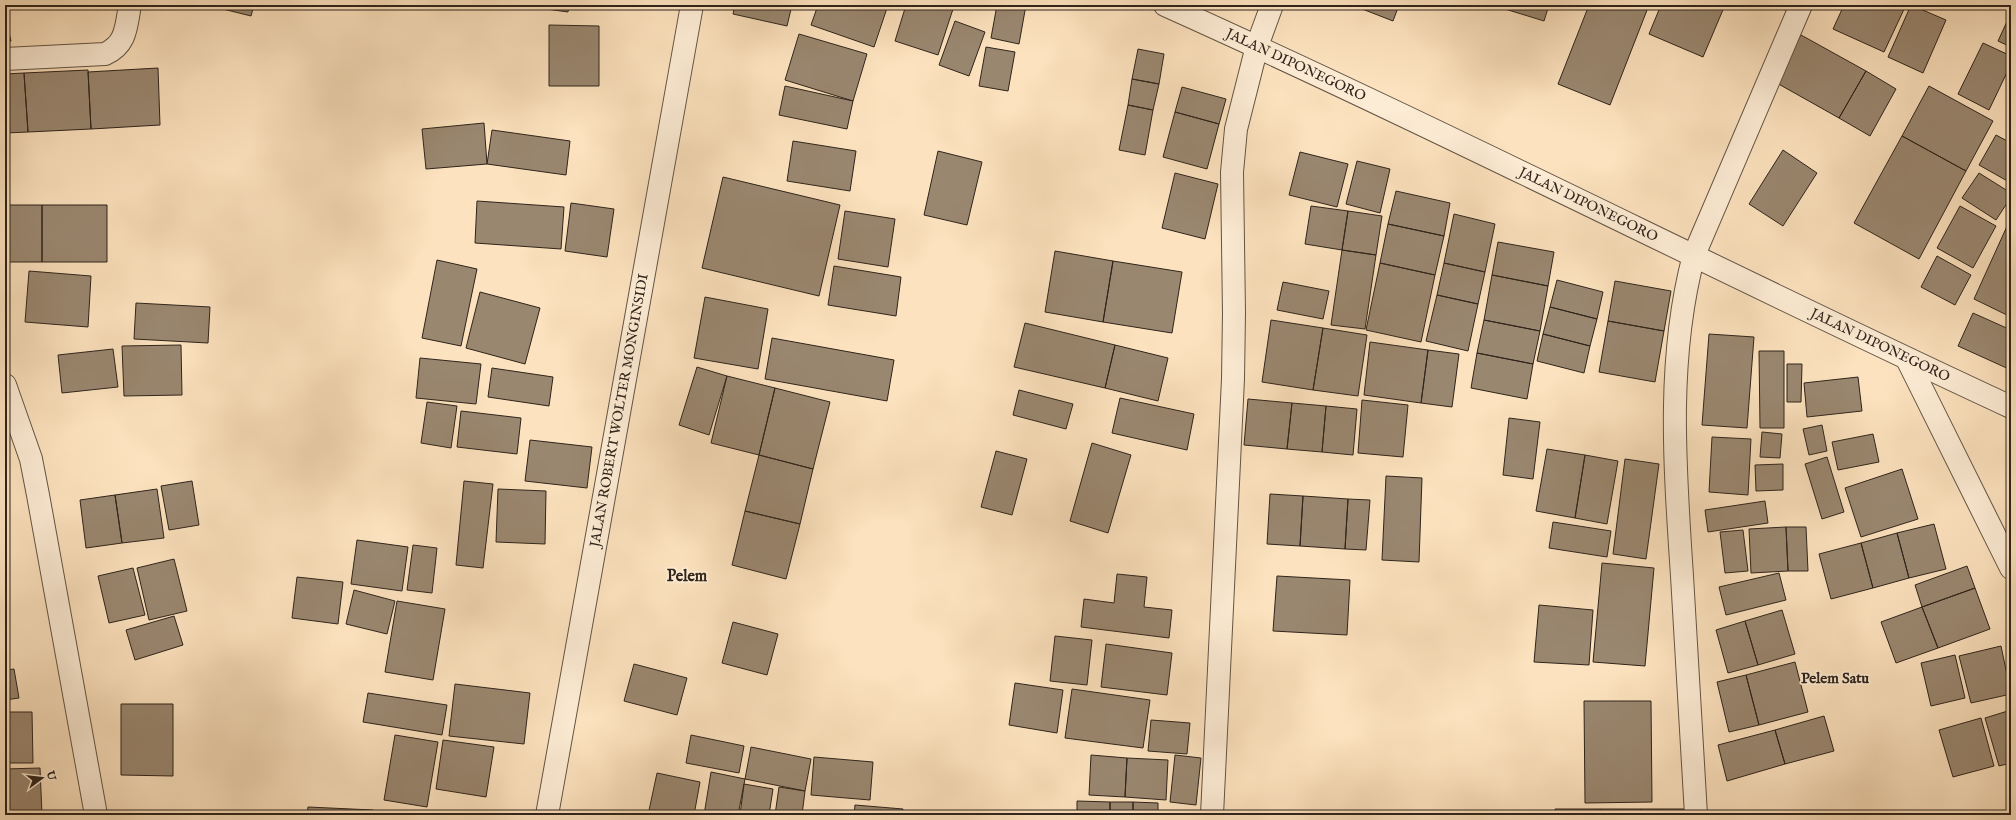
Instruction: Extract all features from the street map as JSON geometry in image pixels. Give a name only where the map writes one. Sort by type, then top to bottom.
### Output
[{"type":"street","points":[[5,59],[106,54],[114,50],[121,43],[125,35],[130,5]]},
{"type":"street","name":"JALAN ROBERT WOLTER MONGINSIDI","points":[[547,815],[692,5]]},
{"type":"street","name":"JALAN DIPONEGORO","points":[[1165,5],[1257,46],[1694,255],[1907,359],[2011,407]]},
{"type":"street","points":[[1212,815],[1233,379],[1232,172],[1236,129],[1257,46],[1272,5]]},
{"type":"street","points":[[1696,815],[1677,498],[1674,415],[1680,326],[1685,290],[1694,255],[1801,5]]},
{"type":"street","points":[[1907,359],[2011,568]]},
{"type":"street","points":[[5,385],[30,459],[38,495],[96,815]]},
{"type":"building","points":[[207,5],[254,5],[251,16]]},
{"type":"building","points":[[518,5],[569,5],[568,12]]},
{"type":"building","points":[[735,5],[792,5],[787,26],[733,14]]},
{"type":"building","points":[[818,5],[888,5],[874,47],[811,25]]},
{"type":"building","points":[[906,5],[940,5],[953,9],[938,55],[895,41]]},
{"type":"building","points":[[997,5],[1026,5],[1019,44],[991,38]]},
{"type":"building","points":[[1352,5],[1399,5],[1393,21]]},
{"type":"building","points":[[1506,5],[1549,5],[1544,21],[1505,9]]},
{"type":"building","points":[[1589,5],[1649,5],[1610,105],[1558,84]]},
{"type":"building","points":[[1661,5],[1725,5],[1703,57],[1649,34]]},
{"type":"building","points":[[1772,5],[1786,5],[1785,10]]},
{"type":"building","points":[[1844,5],[1906,5],[1884,52],[1833,29]]},
{"type":"building","points":[[1911,5],[1946,20],[1923,73],[1888,57]]},
{"type":"building","points":[[5,15],[11,41],[5,43]]},
{"type":"building","points":[[2011,15],[2011,47],[1998,41]]},
{"type":"building","points":[[955,21],[985,32],[969,76],[939,65]]},
{"type":"building","points":[[549,25],[599,26],[599,86],[549,86]]},
{"type":"building","points":[[799,34],[867,54],[853,101],[785,80]]},
{"type":"building","points":[[1801,35],[1866,71],[1839,118],[1775,82]]},
{"type":"building","points":[[1983,43],[2011,56],[2011,64],[1989,110],[1958,94]]},
{"type":"building","points":[[986,47],[1015,52],[1008,91],[979,86]]},
{"type":"building","points":[[1138,49],[1164,54],[1159,84],[1132,79]]},
{"type":"building","points":[[158,68],[160,125],[91,129],[88,72]]},
{"type":"building","points":[[88,70],[91,129],[28,132],[24,73]]},
{"type":"building","points":[[1866,71],[1896,89],[1870,136],[1839,118]]},
{"type":"building","points":[[24,73],[28,132],[5,133],[5,74]]},
{"type":"building","points":[[1132,79],[1159,84],[1153,110],[1128,105]]},
{"type":"building","points":[[785,86],[853,101],[847,129],[779,115]]},
{"type":"building","points":[[1929,86],[1993,121],[1966,171],[1902,136]]},
{"type":"building","points":[[1182,87],[1226,99],[1219,124],[1175,112]]},
{"type":"building","points":[[1128,105],[1153,110],[1145,155],[1119,150]]},
{"type":"building","points":[[1175,112],[1219,124],[1207,169],[1163,157]]},
{"type":"building","points":[[484,123],[487,164],[426,169],[422,129]]},
{"type":"building","points":[[492,130],[570,141],[566,175],[487,164]]},
{"type":"building","points":[[1996,135],[2011,143],[2011,183],[1979,165]]},
{"type":"building","points":[[1902,136],[1966,171],[1919,259],[1854,223]]},
{"type":"building","points":[[793,141],[856,151],[850,191],[787,181]]},
{"type":"building","points":[[1783,150],[1817,173],[1783,226],[1749,204]]},
{"type":"building","points":[[938,151],[982,162],[967,225],[924,215]]},
{"type":"building","points":[[1300,152],[1348,164],[1337,207],[1289,195]]},
{"type":"building","points":[[1357,161],[1390,169],[1380,213],[1346,204]]},
{"type":"building","points":[[1175,173],[1218,184],[1205,239],[1162,228]]},
{"type":"building","points":[[1979,173],[2011,193],[2011,197],[1996,220],[1962,198]]},
{"type":"building","points":[[723,177],[840,205],[819,296],[702,268]]},
{"type":"building","points":[[1396,191],[1450,203],[1444,236],[1388,224]]},
{"type":"building","points":[[477,201],[564,207],[561,249],[475,243]]},
{"type":"building","points":[[571,203],[614,209],[607,257],[565,251]]},
{"type":"building","points":[[5,205],[42,205],[42,262],[5,262]]},
{"type":"building","points":[[42,205],[107,205],[107,262],[42,262]]},
{"type":"building","points":[[1311,206],[1348,211],[1342,250],[1305,244]]},
{"type":"building","points":[[1960,206],[1996,226],[1973,268],[1937,248]]},
{"type":"building","points":[[845,211],[895,219],[888,267],[838,259]]},
{"type":"building","points":[[1348,211],[1382,216],[1376,255],[1342,250]]},
{"type":"building","points":[[1454,214],[1495,224],[1485,272],[1444,263]]},
{"type":"building","points":[[1388,224],[1444,236],[1435,275],[1380,263]]},
{"type":"building","points":[[2008,224],[2011,226],[2011,317],[1974,299]]},
{"type":"building","points":[[1498,242],[1554,252],[1548,286],[1492,275]]},
{"type":"building","points":[[1342,250],[1376,255],[1365,329],[1331,325]]},
{"type":"building","points":[[1055,251],[1113,261],[1103,322],[1045,312]]},
{"type":"building","points":[[1937,256],[1971,275],[1955,305],[1921,287]]},
{"type":"building","points":[[437,260],[477,269],[461,346],[422,338]]},
{"type":"building","points":[[1113,261],[1182,272],[1172,333],[1103,322]]},
{"type":"building","points":[[1380,263],[1435,275],[1421,342],[1366,330]]},
{"type":"building","points":[[1444,263],[1485,272],[1478,304],[1437,295]]},
{"type":"building","points":[[834,266],[901,277],[896,316],[828,305]]},
{"type":"building","points":[[29,271],[91,276],[88,327],[25,322]]},
{"type":"building","points":[[1492,275],[1548,286],[1540,331],[1484,320]]},
{"type":"building","points":[[1557,280],[1603,292],[1597,319],[1550,307]]},
{"type":"building","points":[[1615,281],[1671,291],[1664,331],[1608,321]]},
{"type":"building","points":[[1283,282],[1329,291],[1323,319],[1277,310]]},
{"type":"building","points":[[480,292],[540,308],[525,364],[466,348]]},
{"type":"building","points":[[1437,295],[1478,304],[1468,351],[1426,341]]},
{"type":"building","points":[[705,297],[768,309],[758,369],[694,358]]},
{"type":"building","points":[[136,303],[210,307],[208,343],[134,339]]},
{"type":"building","points":[[1550,307],[1597,319],[1590,346],[1543,334]]},
{"type":"building","points":[[1973,313],[2011,330],[2011,370],[1958,346]]},
{"type":"building","points":[[1271,320],[1323,328],[1313,390],[1262,382]]},
{"type":"building","points":[[1484,320],[1540,331],[1533,364],[1477,353]]},
{"type":"building","points":[[1608,321],[1664,331],[1655,382],[1599,372]]},
{"type":"building","points":[[1025,323],[1115,345],[1105,388],[1014,367]]},
{"type":"building","points":[[1323,328],[1367,335],[1358,396],[1313,390]]},
{"type":"building","points":[[1543,334],[1590,346],[1584,373],[1537,361]]},
{"type":"building","points":[[1709,334],[1754,337],[1747,428],[1702,425]]},
{"type":"building","points":[[772,338],[894,360],[887,401],[765,379]]},
{"type":"building","points":[[1370,342],[1428,350],[1421,403],[1364,395]]},
{"type":"building","points":[[181,345],[182,395],[124,396],[122,346]]},
{"type":"building","points":[[1115,345],[1168,358],[1158,401],[1105,388]]},
{"type":"building","points":[[113,349],[118,387],[62,393],[58,355]]},
{"type":"building","points":[[1428,350],[1459,354],[1452,407],[1421,403]]},
{"type":"building","points":[[1759,351],[1784,351],[1784,428],[1760,428]]},
{"type":"building","points":[[1477,353],[1533,364],[1527,399],[1471,388]]},
{"type":"building","points":[[420,358],[481,364],[476,404],[416,398]]},
{"type":"building","points":[[1787,364],[1802,364],[1801,402],[1787,402]]},
{"type":"building","points":[[697,367],[727,376],[709,435],[679,425]]},
{"type":"building","points":[[492,368],[553,377],[549,406],[488,397]]},
{"type":"building","points":[[727,376],[775,388],[759,455],[711,443]]},
{"type":"building","points":[[1858,377],[1862,411],[1807,417],[1804,383]]},
{"type":"building","points":[[775,388],[830,402],[813,469],[759,455]]},
{"type":"building","points":[[1019,390],[1073,404],[1066,429],[1013,415]]},
{"type":"building","points":[[1120,398],[1194,414],[1187,450],[1112,433]]},
{"type":"building","points":[[1248,399],[1292,403],[1287,449],[1244,445]]},
{"type":"building","points":[[1362,400],[1408,405],[1403,457],[1358,453]]},
{"type":"building","points":[[427,402],[457,406],[451,448],[421,443]]},
{"type":"building","points":[[1292,403],[1326,406],[1322,452],[1287,449]]},
{"type":"building","points":[[1326,406],[1357,409],[1353,455],[1322,452]]},
{"type":"building","points":[[461,411],[521,418],[517,454],[457,447]]},
{"type":"building","points":[[1509,418],[1540,422],[1533,479],[1503,475]]},
{"type":"building","points":[[1822,425],[1827,451],[1809,455],[1803,429]]},
{"type":"building","points":[[1762,432],[1782,434],[1780,458],[1760,457]]},
{"type":"building","points":[[1873,434],[1879,462],[1838,470],[1832,442]]},
{"type":"building","points":[[1712,437],[1751,439],[1748,495],[1709,492]]},
{"type":"building","points":[[530,440],[592,447],[587,488],[525,481]]},
{"type":"building","points":[[1092,443],[1131,455],[1108,533],[1070,521]]},
{"type":"building","points":[[1547,449],[1585,455],[1575,518],[1536,511]]},
{"type":"building","points":[[996,451],[1027,459],[1012,515],[981,507]]},
{"type":"building","points":[[759,455],[813,469],[800,524],[745,511]]},
{"type":"building","points":[[1585,455],[1618,461],[1607,524],[1575,518]]},
{"type":"building","points":[[1827,457],[1844,512],[1822,519],[1805,464]]},
{"type":"building","points":[[1625,459],[1659,464],[1646,559],[1613,554]]},
{"type":"building","points":[[1783,464],[1783,490],[1756,491],[1755,465]]},
{"type":"building","points":[[1902,469],[1918,519],[1861,537],[1845,488]]},
{"type":"building","points":[[1386,476],[1422,478],[1419,562],[1382,560]]},
{"type":"building","points":[[192,481],[199,525],[169,530],[161,486]]},
{"type":"building","points":[[464,481],[493,484],[483,568],[456,565]]},
{"type":"building","points":[[157,489],[164,538],[122,543],[115,495]]},
{"type":"building","points":[[498,489],[546,491],[545,544],[496,542]]},
{"type":"building","points":[[1270,494],[1303,496],[1300,546],[1267,544]]},
{"type":"building","points":[[115,495],[122,543],[86,548],[80,500]]},
{"type":"building","points":[[1303,496],[1348,499],[1345,549],[1300,546]]},
{"type":"building","points":[[1348,499],[1370,500],[1366,550],[1345,549]]},
{"type":"building","points":[[1765,501],[1768,523],[1708,532],[1705,510]]},
{"type":"building","points":[[745,511],[800,524],[786,579],[732,565]]},
{"type":"building","points":[[1553,522],[1611,531],[1607,557],[1549,548]]},
{"type":"building","points":[[1934,524],[1946,569],[1909,578],[1897,533]]},
{"type":"building","points":[[1786,527],[1788,571],[1751,573],[1749,529]]},
{"type":"building","points":[[1786,527],[1806,527],[1808,571],[1788,571]]},
{"type":"building","points":[[1743,530],[1748,571],[1725,573],[1720,532]]},
{"type":"building","points":[[1897,533],[1909,578],[1873,588],[1861,543]]},
{"type":"building","points":[[357,540],[408,547],[402,591],[351,584]]},
{"type":"building","points":[[1861,543],[1873,588],[1831,599],[1819,554]]},
{"type":"building","points":[[413,545],[437,548],[432,593],[407,590]]},
{"type":"building","points":[[174,559],[187,611],[149,620],[137,568]]},
{"type":"building","points":[[1602,563],[1654,568],[1645,666],[1593,662]]},
{"type":"building","points":[[1967,566],[1975,588],[1922,607],[1915,585]]},
{"type":"building","points":[[133,568],[145,615],[109,623],[98,576]]},
{"type":"building","points":[[1779,573],[1786,600],[1726,615],[1719,587]]},
{"type":"building","points":[[1117,574],[1147,577],[1144,607],[1172,610],[1169,638],[1081,627],[1084,599],[1114,603]]},
{"type":"building","points":[[1277,576],[1350,580],[1347,635],[1273,631]]},
{"type":"building","points":[[297,577],[343,582],[338,624],[292,618]]},
{"type":"building","points":[[1975,588],[1990,629],[1938,648],[1922,607]]},
{"type":"building","points":[[354,590],[395,601],[387,634],[346,624]]},
{"type":"building","points":[[397,601],[445,609],[433,680],[385,672]]},
{"type":"building","points":[[1539,605],[1593,610],[1589,665],[1534,662]]},
{"type":"building","points":[[1922,607],[1938,648],[1896,663],[1881,622]]},
{"type":"building","points":[[1782,610],[1795,654],[1758,665],[1745,621]]},
{"type":"building","points":[[174,616],[183,645],[135,660],[126,630]]},
{"type":"building","points":[[1745,621],[1758,665],[1728,673],[1716,630]]},
{"type":"building","points":[[733,622],[778,634],[767,675],[722,663]]},
{"type":"building","points":[[1055,636],[1092,640],[1087,685],[1050,681]]},
{"type":"building","points":[[1106,644],[1172,653],[1167,695],[1101,687]]},
{"type":"building","points":[[2001,646],[2011,694],[1971,703],[1959,656]]},
{"type":"building","points":[[1955,655],[1965,698],[1931,706],[1921,663]]},
{"type":"building","points":[[1795,662],[1808,712],[1759,725],[1746,675]]},
{"type":"building","points":[[634,664],[687,678],[677,715],[624,701]]},
{"type":"building","points":[[14,669],[19,698],[5,700],[5,670]]},
{"type":"building","points":[[1746,675],[1759,725],[1729,732],[1717,682]]},
{"type":"building","points":[[1015,683],[1063,690],[1057,733],[1009,725]]},
{"type":"building","points":[[455,684],[530,693],[524,744],[449,736]]},
{"type":"building","points":[[1072,689],[1150,700],[1143,748],[1065,738]]},
{"type":"building","points":[[368,693],[447,705],[442,735],[363,722]]},
{"type":"building","points":[[1584,701],[1651,701],[1652,802],[1585,803]]},
{"type":"building","points":[[121,704],[173,704],[173,776],[121,775]]},
{"type":"building","points":[[2011,710],[2011,763],[1999,766],[1985,718]]},
{"type":"building","points":[[5,712],[32,712],[33,763],[5,763]]},
{"type":"building","points":[[1824,716],[1834,751],[1785,764],[1775,730]]},
{"type":"building","points":[[1981,718],[1994,766],[1953,777],[1939,730]]},
{"type":"building","points":[[1151,720],[1190,723],[1187,754],[1148,751]]},
{"type":"building","points":[[1775,730],[1785,764],[1727,781],[1718,745]]},
{"type":"building","points":[[395,735],[438,742],[427,807],[384,800]]},
{"type":"building","points":[[691,735],[744,746],[739,773],[686,763]]},
{"type":"building","points":[[443,740],[494,747],[486,797],[436,789]]},
{"type":"building","points":[[751,747],[811,759],[805,791],[745,779]]},
{"type":"building","points":[[1091,755],[1127,758],[1125,797],[1089,795]]},
{"type":"building","points":[[1175,755],[1201,758],[1196,805],[1170,802]]},
{"type":"building","points":[[814,757],[873,762],[870,800],[811,795]]},
{"type":"building","points":[[1127,758],[1168,760],[1166,800],[1125,797]]},
{"type":"building","points":[[40,768],[42,815],[5,815],[5,769]]},
{"type":"building","points":[[711,772],[745,779],[738,815],[704,815]]},
{"type":"building","points":[[657,773],[700,782],[694,815],[648,815]]},
{"type":"building","points":[[744,784],[773,789],[769,815],[740,815]]},
{"type":"building","points":[[779,787],[805,791],[802,815],[775,815]]},
{"type":"building","points":[[1077,801],[1110,802],[1110,815],[1077,815]]},
{"type":"building","points":[[1110,802],[1133,802],[1133,815],[1110,815]]},
{"type":"building","points":[[1133,802],[1158,803],[1158,815],[1133,815]]},
{"type":"building","points":[[855,805],[903,809],[903,815],[854,815]]},
{"type":"building","points":[[308,807],[373,810],[373,815],[307,815]]},
{"type":"building","points":[[1555,809],[1600,809],[1600,815],[1555,815]]},
{"type":"building","points":[[1600,809],[1641,809],[1641,815],[1600,815]]},
{"type":"building","points":[[1641,809],[1685,809],[1685,815],[1641,815]]},
{"type":"district","name":"Pelem","points":[[687,577]]},
{"type":"district","name":"Pelem Satu","points":[[1835,678]]}]
